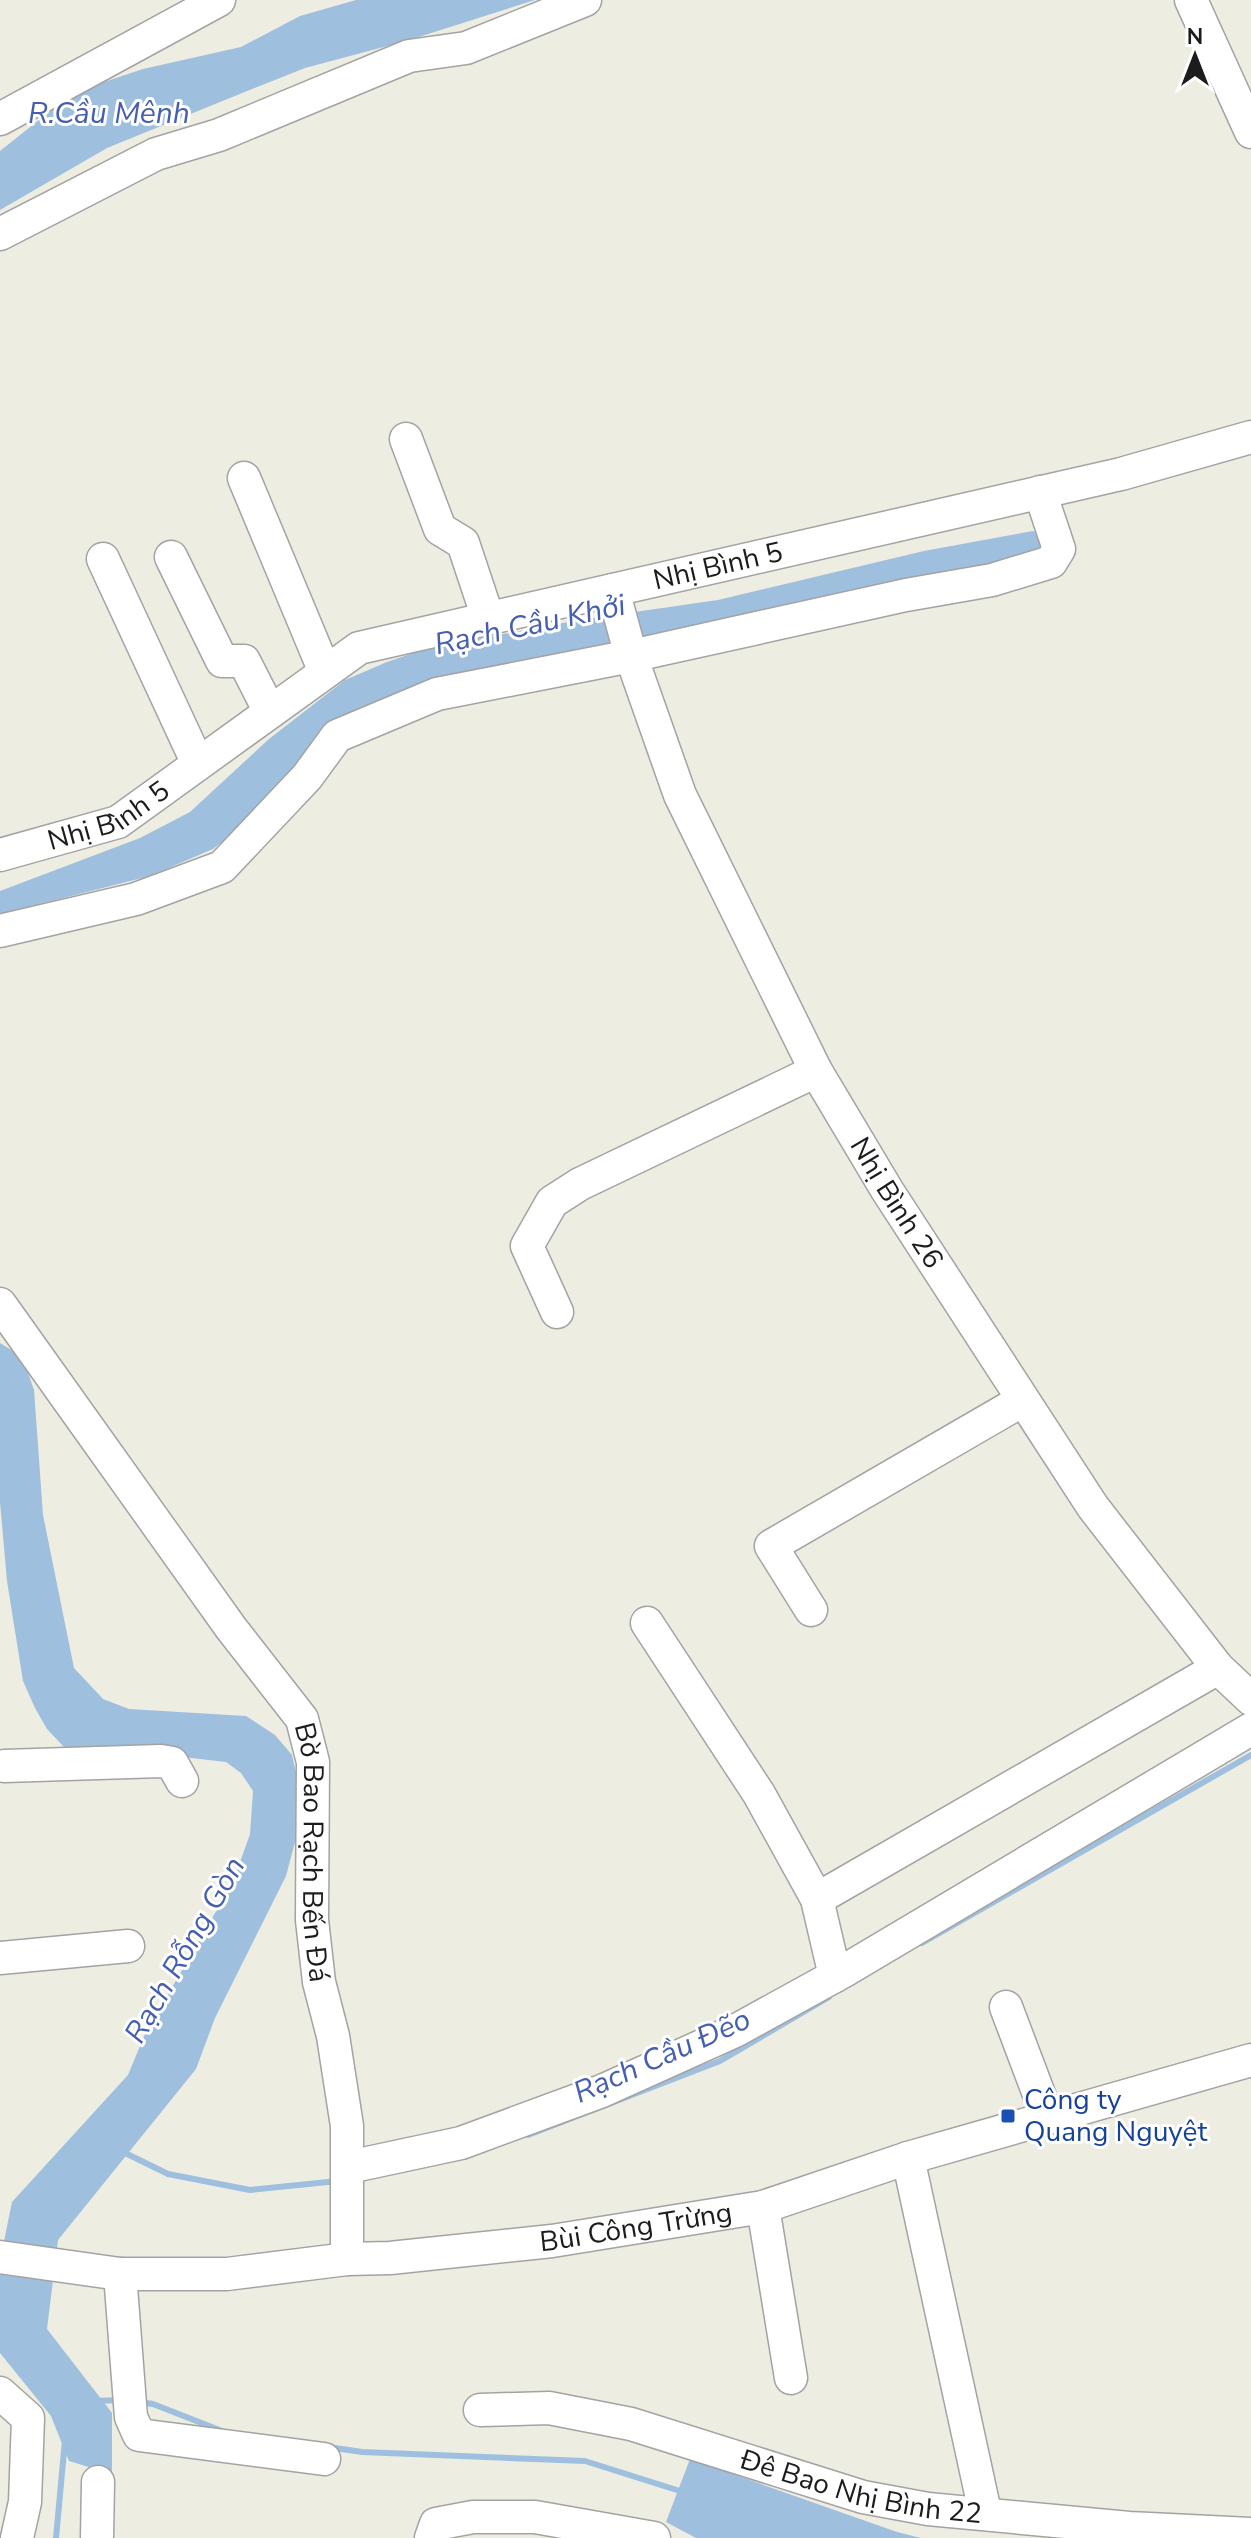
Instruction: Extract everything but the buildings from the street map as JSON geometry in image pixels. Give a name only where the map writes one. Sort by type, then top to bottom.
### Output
[{"type":"street","points":[[0,119],[219,0]]},
{"type":"street","points":[[0,234],[156,154],[219,135],[409,56],[466,48],[585,0]]},
{"type":"street","points":[[1191,0],[1251,132]]},
{"type":"street","name":"Nhị Bình 5","points":[[0,855],[118,822],[359,648],[488,618],[615,597],[1251,437]]},
{"type":"street","points":[[406,439],[440,529],[463,543],[488,618]]},
{"type":"street","points":[[244,478],[325,672]]},
{"type":"street","points":[[0,931],[136,899],[222,867],[307,777],[337,736],[437,694],[891,598],[992,580],[1051,562],[1059,549],[1040,492]]},
{"type":"street","points":[[171,557],[222,661],[244,661],[270,712]]},
{"type":"street","points":[[103,559],[198,764]]},
{"type":"street","name":"Nhị Bình 26","points":[[615,597],[630,652],[680,795],[816,1071],[887,1190],[1093,1507],[1218,1668],[1251,1699]]},
{"type":"street","points":[[557,1312],[527,1246],[552,1202],[580,1184],[816,1071]]},
{"type":"street","name":"Bờ Bao Rạch Bến Đá","points":[[0,1304],[231,1628],[302,1719],[313,1762],[312,1920],[319,1982],[336,2051],[349,2172],[347,2259]]},
{"type":"street","points":[[811,1610],[771,1546],[1023,1400]]},
{"type":"street","points":[[647,1623],[759,1794],[817,1899],[835,1976]]},
{"type":"street","points":[[817,1899],[1218,1668]]},
{"type":"street","points":[[349,2172],[461,2143],[602,2091],[735,2031],[835,1976],[1251,1729]]},
{"type":"street","points":[[1,1760],[161,1761],[172,1763],[182,1781]]},
{"type":"street","points":[[0,1958],[128,1946]]},
{"type":"street","points":[[1006,2007],[1048,2118]]},
{"type":"street","name":"Bùi Công Trừng","points":[[0,2257],[77,2271],[227,2274],[347,2259],[390,2258],[552,2241],[763,2207],[908,2158],[1251,2060]]},
{"type":"street","points":[[908,2158],[985,2512]]},
{"type":"street","points":[[763,2207],[791,2378]]},
{"type":"street","points":[[120,2274],[131,2417],[139,2435],[148,2439],[324,2459]]},
{"type":"street","points":[[0,2393],[28,2418],[25,2502],[17,2538]]},
{"type":"street","name":"Đê Bao Nhị Bình 22","points":[[480,2410],[549,2408],[631,2424],[863,2497],[928,2509],[1129,2528],[1251,2534]]},
{"type":"street","points":[[97,2538],[98,2482]]},
{"type":"street","points":[[431,2538],[436,2524],[473,2517],[535,2517],[654,2538]]},
{"type":"water","name":"R.Cầu Mênh","points":[[356,0],[535,0],[406,41],[305,68],[107,148],[0,210],[0,151],[49,112],[95,85],[143,69],[241,47],[300,16]]},
{"type":"water","points":[[1033,531],[1048,536],[1049,558],[422,689],[213,849],[150,876],[0,914],[0,891],[140,838],[190,812],[269,739],[345,680],[387,662],[428,648],[579,620],[718,600],[924,551]]},
{"type":"water","points":[[0,1343],[13,1351],[27,1370],[34,1390],[43,1515],[74,1668],[103,1699],[129,1709],[246,1716],[275,1735],[292,1755],[304,1808],[286,1876],[215,2018],[196,2069],[58,2240],[47,2329],[112,2413],[112,2474],[69,2461],[51,2416],[0,2353],[0,2261],[12,2202],[128,2075],[145,2034],[233,1882],[250,1834],[253,1791],[241,1773],[226,1762],[183,1757],[83,1756],[64,1747],[47,1729],[35,1708],[23,1681],[7,1581],[0,1502]]},
{"type":"water","points":[[690,2459],[921,2538],[696,2538],[666,2522]]},
{"type":"waterway","name":"Rạch Cầu Đẽo","points":[[922,1943],[1251,1755]]},
{"type":"waterway","name":"Rạch Cầu Đẽo","points":[[528,2135],[720,2061],[829,1997]]},
{"type":"waterway","name":"Rạch Cầu Đẽo","points":[[121,2151],[168,2174],[250,2190],[338,2181]]},
{"type":"waterway","points":[[95,2401],[120,2400]]},
{"type":"waterway","points":[[139,2402],[153,2404],[222,2431]]},
{"type":"waterway","name":"Rạch Rỗng Gòn","points":[[56,2538],[65,2440]]},
{"type":"waterway","points":[[328,2447],[362,2452],[585,2461],[683,2492]]},
{"type":"place","name":"Công ty Quang Nguyệt","points":[[1008,2116]]},
{"type":"water label","name":"Rạch Cầu Khởi","points":[[530,625]]}]
